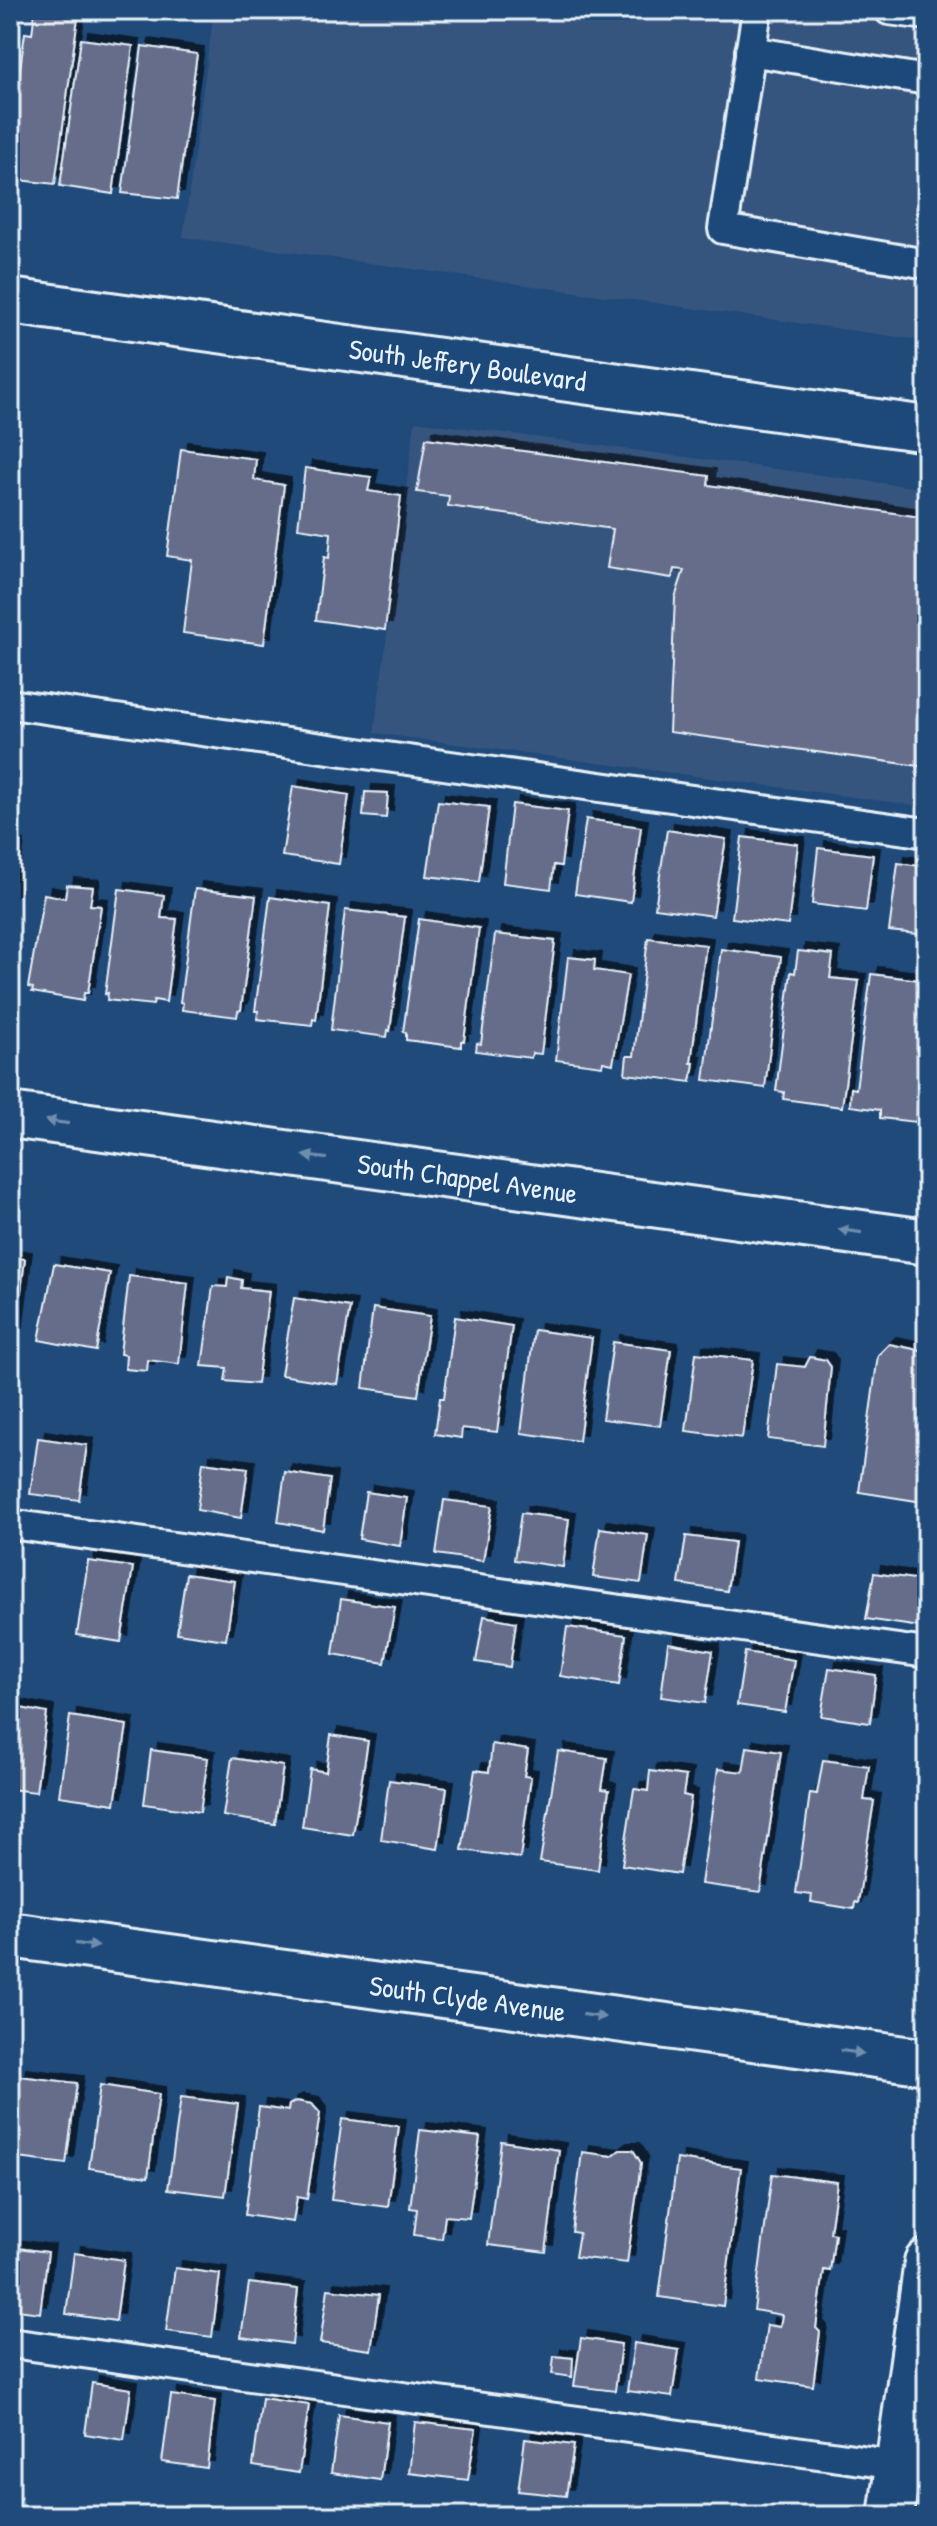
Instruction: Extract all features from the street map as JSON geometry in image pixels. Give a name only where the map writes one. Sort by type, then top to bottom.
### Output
[{"type":"street","name":"South Jeffery Boulevard","points":[[10,301],[927,429]]},
{"type":"street","name":"South Chappel Avenue","points":[[10,1115],[927,1242]]},
{"type":"street","name":"South Clyde Avenue","points":[[10,1935],[927,2062]]},
{"type":"street","points":[[891,2516],[913,2467],[927,2262]]},
{"type":"lane","points":[[757,10],[723,229],[927,264]]},
{"type":"lane","points":[[889,10],[927,15]]},
{"type":"lane","points":[[750,51],[927,80]]},
{"type":"lane","points":[[10,704],[927,833]]},
{"type":"lane","points":[[10,1524],[927,1653]]},
{"type":"lane","points":[[10,2343],[913,2467]]},
{"type":"shaded area","points":[[214,10],[927,10],[927,341],[183,237]]},
{"type":"shaded area","points":[[415,421],[927,489],[927,807],[374,733]]},
{"type":"building","points":[[35,10],[79,10],[55,184],[10,179],[10,140],[25,33],[32,34]]},
{"type":"building","points":[[81,39],[133,46],[113,194],[60,186]]},
{"type":"building","points":[[142,46],[197,54],[177,199],[122,193]]},
{"type":"building","points":[[426,438],[709,476],[708,485],[927,518],[927,767],[669,732],[675,598],[684,570],[674,569],[672,578],[607,568],[613,529],[448,506],[449,496],[417,492]]},
{"type":"building","points":[[181,449],[256,459],[254,480],[284,485],[264,644],[183,633],[192,560],[167,556]]},
{"type":"building","points":[[305,468],[371,477],[368,491],[401,496],[385,630],[316,620],[324,557],[329,558],[331,533],[298,528]]},
{"type":"building","points":[[293,786],[349,795],[339,864],[282,856]]},
{"type":"building","points":[[365,792],[388,793],[386,818],[363,816]]},
{"type":"building","points":[[438,801],[489,807],[479,882],[427,876]]},
{"type":"building","points":[[512,804],[568,811],[561,866],[554,865],[551,889],[503,883]]},
{"type":"building","points":[[586,819],[641,827],[631,902],[575,894]]},
{"type":"building","points":[[667,830],[726,839],[713,916],[655,908]]},
{"type":"building","points":[[742,837],[798,844],[788,925],[732,918]]},
{"type":"building","points":[[10,845],[17,847],[10,903]]},
{"type":"building","points":[[818,848],[873,855],[866,911],[812,904]]},
{"type":"building","points":[[898,863],[927,867],[927,935],[889,931]]},
{"type":"building","points":[[67,885],[93,887],[90,905],[101,906],[88,993],[84,993],[83,1001],[32,992],[33,988],[28,987],[44,894],[65,898]]},
{"type":"building","points":[[119,889],[164,895],[161,918],[177,919],[166,1002],[154,1000],[153,1005],[107,1000],[108,993],[105,994]]},
{"type":"building","points":[[195,889],[256,896],[241,1010],[237,1017],[182,1010],[183,1003],[180,1002]]},
{"type":"building","points":[[270,897],[330,906],[316,1020],[313,1019],[312,1025],[257,1019],[258,1011],[255,1011]]},
{"type":"building","points":[[345,910],[405,917],[387,1037],[331,1030]]},
{"type":"building","points":[[419,919],[479,928],[461,1047],[406,1040],[406,1033],[403,1032]]},
{"type":"building","points":[[495,934],[555,941],[541,1054],[532,1053],[531,1058],[476,1051],[477,1043],[481,1044]]},
{"type":"building","points":[[648,938],[706,945],[691,1082],[625,1074],[627,1056],[634,1056]]},
{"type":"building","points":[[721,949],[781,957],[765,1088],[704,1080]]},
{"type":"building","points":[[798,951],[833,955],[830,978],[859,981],[842,1107],[783,1099],[784,1092],[776,1091],[791,972],[795,973]]},
{"type":"building","points":[[568,957],[595,960],[594,970],[628,975],[613,1064],[603,1062],[602,1066],[556,1060]]},
{"type":"building","points":[[871,974],[927,981],[916,1122],[880,1118],[880,1110],[850,1106],[851,1088],[856,1089]]},
{"type":"building","points":[[10,1257],[25,1259],[15,1338],[10,1337]]},
{"type":"building","points":[[54,1264],[110,1273],[96,1351],[39,1340]]},
{"type":"building","points":[[129,1276],[188,1283],[179,1364],[148,1360],[147,1371],[125,1369],[126,1355],[120,1354]]},
{"type":"building","points":[[228,1277],[242,1280],[241,1288],[269,1291],[257,1384],[225,1381],[227,1368],[202,1366],[213,1286],[227,1287]]},
{"type":"building","points":[[294,1298],[350,1307],[337,1384],[281,1375]]},
{"type":"building","points":[[373,1308],[430,1316],[418,1396],[363,1388]]},
{"type":"building","points":[[455,1317],[512,1326],[497,1432],[462,1428],[461,1438],[435,1434],[440,1398],[444,1398]]},
{"type":"building","points":[[534,1330],[592,1338],[579,1441],[521,1433]]},
{"type":"building","points":[[613,1342],[671,1350],[660,1426],[602,1419]]},
{"type":"building","points":[[889,1344],[924,1351],[927,1355],[927,1477],[923,1502],[859,1492],[878,1355]]},
{"type":"building","points":[[696,1353],[753,1360],[742,1438],[686,1431]]},
{"type":"building","points":[[810,1357],[826,1360],[831,1367],[823,1446],[768,1439],[777,1364],[805,1367]]},
{"type":"building","points":[[38,1438],[87,1445],[79,1500],[30,1494]]},
{"type":"building","points":[[203,1462],[248,1468],[241,1518],[197,1510]]},
{"type":"building","points":[[285,1472],[330,1479],[323,1530],[278,1522]]},
{"type":"building","points":[[366,1492],[407,1498],[400,1546],[359,1539]]},
{"type":"building","points":[[444,1500],[492,1506],[483,1561],[436,1554]]},
{"type":"building","points":[[521,1513],[569,1519],[563,1567],[514,1560]]},
{"type":"building","points":[[600,1528],[648,1535],[641,1583],[593,1577]]},
{"type":"building","points":[[686,1536],[734,1542],[727,1591],[679,1584]]},
{"type":"building","points":[[88,1561],[133,1567],[121,1642],[77,1635]]},
{"type":"building","points":[[874,1573],[927,1581],[927,1628],[866,1619]]},
{"type":"building","points":[[186,1574],[235,1581],[226,1640],[177,1633]]},
{"type":"building","points":[[341,1599],[395,1607],[385,1663],[333,1654]]},
{"type":"building","points":[[484,1616],[516,1622],[510,1667],[476,1662]]},
{"type":"building","points":[[567,1627],[626,1635],[619,1685],[560,1676]]},
{"type":"building","points":[[668,1643],[713,1651],[705,1703],[661,1697]]},
{"type":"building","points":[[745,1652],[794,1660],[785,1712],[737,1705]]},
{"type":"building","points":[[829,1668],[876,1675],[870,1723],[821,1716]]},
{"type":"building","points":[[10,1706],[47,1713],[36,1792],[10,1789]]},
{"type":"building","points":[[70,1716],[127,1725],[115,1804],[59,1796]]},
{"type":"building","points":[[331,1735],[368,1741],[353,1835],[302,1827],[310,1769],[326,1772]]},
{"type":"building","points":[[492,1744],[528,1750],[524,1776],[531,1777],[520,1858],[462,1850],[475,1770],[489,1772]]},
{"type":"building","points":[[747,1747],[781,1752],[760,1892],[701,1884],[718,1769],[743,1772]]},
{"type":"building","points":[[151,1750],[208,1758],[200,1812],[144,1804]]},
{"type":"building","points":[[558,1751],[607,1758],[602,1789],[609,1790],[598,1870],[540,1862]]},
{"type":"building","points":[[232,1758],[283,1766],[275,1824],[223,1816]]},
{"type":"building","points":[[823,1760],[869,1766],[864,1800],[874,1801],[858,1903],[855,1902],[854,1909],[811,1902],[812,1895],[796,1893],[810,1793],[817,1794]]},
{"type":"building","points":[[650,1771],[686,1776],[683,1795],[691,1797],[679,1874],[622,1865],[634,1789],[648,1791]]},
{"type":"building","points":[[389,1780],[447,1788],[438,1849],[381,1840]]},
{"type":"building","points":[[19,2076],[77,2083],[66,2164],[10,2157]]},
{"type":"building","points":[[100,2085],[159,2094],[148,2177],[89,2168]]},
{"type":"building","points":[[181,2097],[238,2104],[225,2196],[168,2189]]},
{"type":"building","points":[[296,2101],[312,2104],[320,2113],[307,2199],[297,2197],[293,2222],[245,2215],[259,2107],[288,2111],[289,2105]]},
{"type":"building","points":[[342,2119],[399,2126],[388,2207],[331,2200]]},
{"type":"building","points":[[420,2130],[480,2137],[469,2218],[445,2216],[442,2239],[414,2235],[417,2209],[410,2208]]},
{"type":"building","points":[[501,2141],[559,2150],[546,2252],[488,2245]]},
{"type":"building","points":[[620,2150],[633,2150],[641,2163],[627,2263],[575,2257],[579,2233],[572,2232],[582,2152],[612,2156]]},
{"type":"building","points":[[677,2159],[741,2168],[723,2306],[659,2297]]},
{"type":"building","points":[[772,2174],[837,2182],[830,2233],[835,2234],[830,2271],[824,2270],[816,2328],[820,2332],[813,2386],[759,2378],[767,2325],[780,2327],[782,2315],[754,2310]]},
{"type":"building","points":[[10,2247],[48,2252],[40,2313],[10,2309]]},
{"type":"building","points":[[74,2253],[124,2260],[116,2321],[66,2314]]},
{"type":"building","points":[[175,2268],[220,2274],[212,2337],[166,2331]]},
{"type":"building","points":[[249,2283],[298,2289],[292,2344],[241,2337]]},
{"type":"building","points":[[328,2289],[379,2295],[371,2350],[320,2343]]},
{"type":"building","points":[[581,2338],[621,2344],[615,2391],[574,2386]]},
{"type":"building","points":[[634,2343],[679,2350],[672,2397],[627,2391]]},
{"type":"building","points":[[554,2356],[573,2358],[572,2377],[552,2374]]},
{"type":"building","points":[[92,2383],[131,2389],[124,2440],[85,2434]]},
{"type":"building","points":[[171,2395],[215,2401],[207,2468],[162,2462]]},
{"type":"building","points":[[262,2398],[309,2405],[299,2473],[253,2466]]},
{"type":"building","points":[[339,2415],[388,2422],[380,2480],[331,2473]]},
{"type":"building","points":[[415,2422],[476,2429],[468,2480],[409,2473]]},
{"type":"building","points":[[525,2439],[574,2445],[566,2496],[518,2491]]}]
